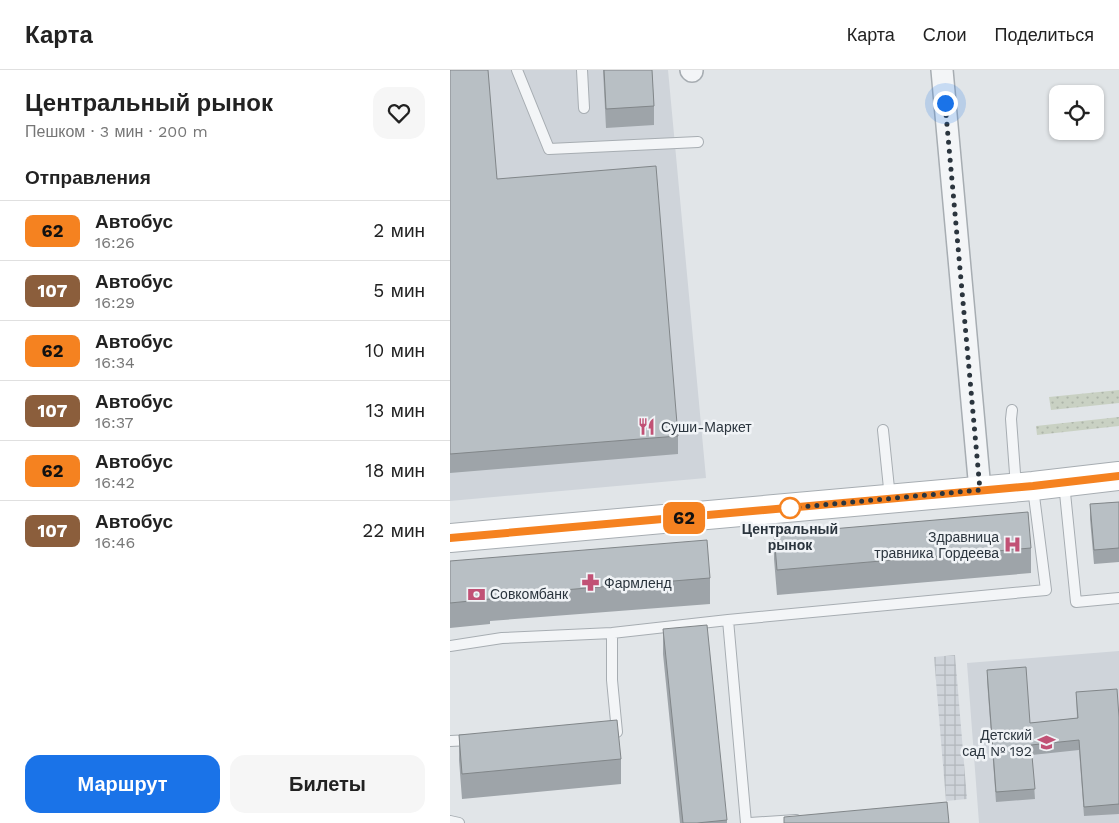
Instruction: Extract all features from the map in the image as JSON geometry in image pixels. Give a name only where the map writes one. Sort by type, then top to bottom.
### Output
[{"type":"main road","points":[[450,538],[1024,487],[1119,476]]},
{"type":"street","points":[[941,75],[980,490]]},
{"type":"lane","points":[[517,70],[549,149],[698,142]]},
{"type":"lane","points":[[582,70],[584,108]]},
{"type":"lane","points":[[450,646],[502,638],[612,633],[1046,590],[1011,419],[1012,410]]},
{"type":"lane","points":[[883,430],[890,498]]},
{"type":"lane","points":[[1064,482],[1076,602],[1119,598]]},
{"type":"lane","points":[[728,620],[748,823],[807,819]]},
{"type":"lane","points":[[608,738],[618,737],[612,680],[612,633]]},
{"type":"lane","points":[[450,741],[479,740]]},
{"type":"lane","points":[[450,821],[458,823]]},
{"type":"shaded area","points":[[450,70],[668,70],[706,478],[450,501]]},
{"type":"shaded area","points":[[1119,390],[1119,403],[1051,410],[1049,397]]},
{"type":"shaded area","points":[[1119,417],[1119,426],[1037,435],[1036,426]]},
{"type":"shaded area","name":"Детский сад № 192","points":[[1119,651],[1119,823],[979,823],[967,663]]},
{"type":"shaded area","points":[[955,655],[967,799],[946,801],[934,657]]},
{"type":"building","points":[[450,70],[488,70],[497,179],[656,166],[678,436],[450,454]]},
{"type":"building","points":[[604,70],[652,70],[654,106],[606,109]]},
{"type":"building","points":[[1119,502],[1119,548],[1094,550],[1090,504]]},
{"type":"building","points":[[1028,512],[1031,548],[777,570],[774,534]]},
{"type":"building","points":[[707,540],[710,578],[490,596],[490,599],[450,603],[450,561]]},
{"type":"building","points":[[707,625],[727,820],[683,823],[663,629]]},
{"type":"building","points":[[1026,667],[1030,723],[1078,718],[1076,692],[1117,689],[1119,717],[1119,804],[1084,807],[1079,740],[1031,745],[1035,789],[996,792],[987,670]]},
{"type":"building","points":[[617,720],[621,759],[462,774],[459,735]]},
{"type":"building","points":[[947,802],[949,823],[784,823],[784,817]]},
{"type":"bus line","name":"62","points":[[450,538],[732,514],[1033,486],[1119,476]]},
{"type":"place","name":"Суши-Маркет","points":[[647,427]]},
{"type":"place","name":"Центральный рынок","points":[[790,508]]},
{"type":"place","name":"Здравница травника Гордеева","points":[[1013,545]]},
{"type":"place","name":"Фармленд","points":[[590,583]]},
{"type":"place","name":"Совкомбанк","points":[[476,594]]},
{"type":"place","name":"Детский сад № 192","points":[[1046,743]]},
{"type":"route","points":[[790,508],[980,490],[945,103]]}]
